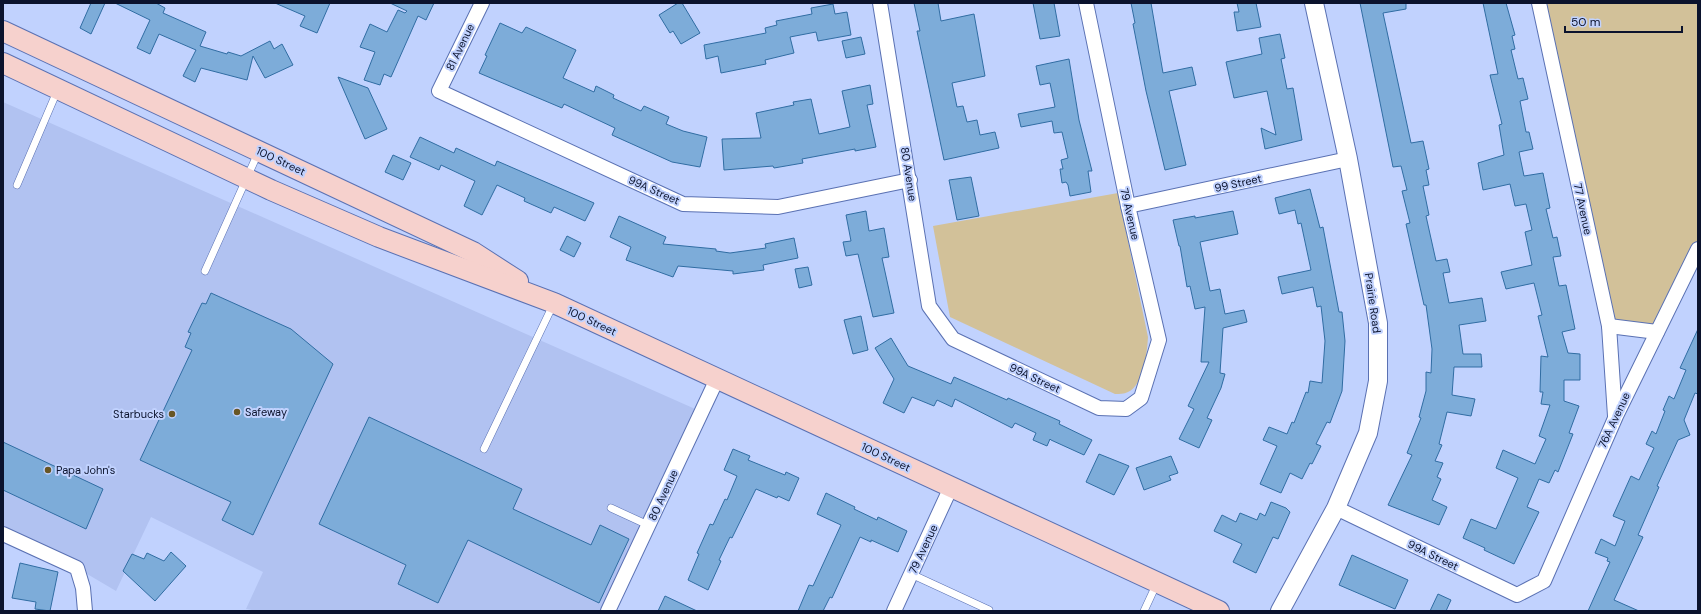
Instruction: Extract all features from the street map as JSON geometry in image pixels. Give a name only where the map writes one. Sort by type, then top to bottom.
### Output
[{"type":"main road","name":"100 Street","points":[[3,31],[473,252],[554,303]]},
{"type":"main road","name":"100 Street","points":[[3,63],[246,178],[379,237],[554,303],[1219,611]]},
{"type":"street","name":"81 Avenue","points":[[439,91],[482,3]]},
{"type":"street","name":"80 Avenue","points":[[880,3],[910,180],[929,306],[953,339]]},
{"type":"street","name":"79 Avenue","points":[[1086,3],[1128,206],[1159,340],[1141,398],[1126,409],[1119,409]]},
{"type":"street","name":"Prairie Road","points":[[1280,611],[1336,508],[1368,433],[1378,381],[1378,323],[1348,159],[1314,3]]},
{"type":"street","name":"77 Avenue","points":[[1539,3],[1608,326],[1616,416]]},
{"type":"street","name":"99A Street","points":[[439,91],[683,204],[778,207],[910,180]]},
{"type":"street","name":"99 Street","points":[[1128,206],[1348,159]]},
{"type":"street","name":"76A Avenue","points":[[1530,588],[1544,581],[1616,416],[1698,249]]},
{"type":"street","points":[[1608,326],[1657,332]]},
{"type":"street","name":"99A Street","points":[[953,339],[1099,408],[1119,409]]},
{"type":"street","name":"80 Avenue","points":[[608,611],[717,379]]},
{"type":"street","name":"79 Avenue","points":[[894,611],[951,487]]},
{"type":"street","name":"99A Street","points":[[1336,508],[1517,595],[1530,588]]},
{"type":"street","points":[[3,534],[77,568],[83,588],[85,611]]},
{"type":"lane","points":[[17,185],[58,89]]},
{"type":"lane","points":[[205,271],[259,151]]},
{"type":"lane","points":[[484,449],[554,303]]},
{"type":"lane","points":[[612,508],[648,525]]},
{"type":"lane","points":[[911,574],[988,610]]},
{"type":"lane","points":[[1144,611],[1158,583]]},
{"type":"shaded area","points":[[1539,3],[1698,3],[1698,242],[1657,332],[1609,326]]},
{"type":"shaded area","points":[[3,102],[702,412],[608,611],[257,611],[246,609],[263,572],[151,517],[116,591],[77,568],[3,534]]},
{"type":"shaded area","points":[[1118,193],[1148,337],[1144,368],[1138,383],[1133,388],[1126,393],[1115,394],[950,317],[933,226]]},
{"type":"building","points":[[91,3],[105,3],[91,34],[80,28]]},
{"type":"building","points":[[115,3],[156,3],[165,8],[163,13],[206,32],[200,46],[227,54],[228,52],[241,56],[270,41],[274,49],[282,44],[293,65],[265,78],[253,56],[247,80],[201,68],[195,82],[183,76],[196,50],[159,34],[150,54],[137,48],[150,20]]},
{"type":"building","points":[[275,3],[330,3],[317,33],[300,26],[305,16]]},
{"type":"building","points":[[390,3],[434,3],[426,20],[418,16],[391,77],[384,74],[380,85],[364,80],[375,52],[360,47],[370,24],[387,32],[398,10],[405,13],[407,11]]},
{"type":"building","points":[[678,3],[682,3],[700,33],[681,44],[673,31],[670,33],[659,15]]},
{"type":"building","points":[[914,3],[938,3],[941,21],[974,14],[985,76],[952,83],[957,107],[963,106],[967,122],[977,120],[980,135],[995,132],[999,148],[944,160],[917,31],[920,31]]},
{"type":"building","points":[[1033,3],[1054,3],[1060,36],[1040,39]]},
{"type":"building","points":[[1131,3],[1151,3],[1163,73],[1192,67],[1196,85],[1169,91],[1186,165],[1165,170],[1146,91],[1133,24],[1135,23]]},
{"type":"building","points":[[1237,3],[1256,3],[1261,27],[1237,31],[1234,12],[1239,12]]},
{"type":"building","points":[[1360,3],[1406,3],[1406,9],[1383,13],[1411,143],[1423,141],[1429,169],[1426,170],[1429,185],[1423,186],[1429,215],[1426,216],[1436,261],[1447,259],[1450,272],[1443,273],[1449,303],[1482,298],[1486,321],[1459,325],[1463,354],[1481,354],[1482,367],[1454,367],[1452,395],[1475,399],[1471,416],[1447,412],[1439,444],[1442,445],[1435,461],[1443,463],[1437,477],[1441,479],[1432,500],[1447,507],[1439,525],[1388,505],[1412,455],[1407,453],[1421,418],[1419,417],[1426,391],[1426,372],[1431,373],[1432,349],[1426,305],[1424,305],[1406,224],[1410,223],[1402,191],[1407,190],[1401,166],[1393,167]]},
{"type":"building","points":[[1483,3],[1506,3],[1515,35],[1512,36],[1515,49],[1511,50],[1518,79],[1523,78],[1528,99],[1520,101],[1526,132],[1529,132],[1533,149],[1519,152],[1524,176],[1543,173],[1550,208],[1546,209],[1553,238],[1557,237],[1561,256],[1553,257],[1559,286],[1566,285],[1575,329],[1562,332],[1568,353],[1580,354],[1580,380],[1564,380],[1564,401],[1579,406],[1569,433],[1573,434],[1558,472],[1555,470],[1549,483],[1539,479],[1527,507],[1539,512],[1514,564],[1463,538],[1471,519],[1496,529],[1518,478],[1496,468],[1503,450],[1535,464],[1546,439],[1539,436],[1550,405],[1541,404],[1543,392],[1540,392],[1541,356],[1548,357],[1538,316],[1542,315],[1534,283],[1506,289],[1501,272],[1532,265],[1525,232],[1532,230],[1526,204],[1515,206],[1510,184],[1483,190],[1478,163],[1504,155],[1499,125],[1502,124],[1490,75],[1498,74]]},
{"type":"building","points":[[833,4],[835,14],[847,12],[851,35],[818,41],[816,32],[790,37],[794,53],[765,60],[766,64],[721,73],[718,56],[706,59],[704,45],[766,33],[765,28],[777,25],[776,21],[812,14],[811,8]]},
{"type":"building","points":[[500,23],[522,33],[526,27],[576,50],[563,78],[594,92],[596,86],[614,95],[613,98],[641,111],[644,106],[669,117],[666,124],[683,131],[707,137],[700,167],[672,162],[612,135],[615,128],[564,104],[562,108],[479,73],[487,56],[485,55]]},
{"type":"building","points":[[1280,34],[1285,58],[1281,59],[1287,89],[1293,88],[1302,140],[1265,149],[1261,128],[1276,135],[1267,91],[1234,98],[1226,62],[1262,54],[1259,38]]},
{"type":"building","points":[[861,37],[865,54],[846,58],[842,41]]},
{"type":"building","points":[[1069,59],[1079,120],[1092,171],[1088,171],[1091,192],[1070,196],[1068,185],[1066,182],[1062,183],[1060,169],[1063,169],[1061,160],[1068,158],[1062,132],[1054,133],[1052,121],[1021,127],[1018,114],[1055,107],[1050,83],[1040,85],[1036,66]]},
{"type":"building","points":[[338,77],[368,88],[387,129],[365,139]]},
{"type":"building","points":[[870,85],[873,104],[867,105],[876,147],[855,151],[855,149],[802,159],[803,163],[774,168],[773,166],[724,170],[722,139],[761,138],[756,113],[794,105],[793,102],[811,99],[819,134],[850,127],[842,91]]},
{"type":"building","points":[[420,137],[454,153],[456,148],[495,166],[497,161],[594,203],[585,221],[554,207],[551,213],[524,201],[525,198],[497,185],[482,215],[464,206],[475,181],[441,165],[439,170],[410,157]]},
{"type":"building","points":[[393,155],[411,163],[403,180],[385,172]]},
{"type":"building","points":[[971,177],[979,216],[957,220],[949,180]]},
{"type":"building","points":[[1310,189],[1320,228],[1323,227],[1339,312],[1342,312],[1345,341],[1342,391],[1330,423],[1327,422],[1316,444],[1321,446],[1312,464],[1310,463],[1302,479],[1290,473],[1281,493],[1260,484],[1277,446],[1263,440],[1269,427],[1287,434],[1292,422],[1294,423],[1306,392],[1308,393],[1310,381],[1322,383],[1325,341],[1321,306],[1317,307],[1313,287],[1282,294],[1278,277],[1311,270],[1301,223],[1298,224],[1295,210],[1279,214],[1275,198]]},
{"type":"building","points":[[866,211],[869,231],[884,228],[889,257],[882,258],[894,313],[873,317],[858,254],[846,256],[843,242],[851,241],[846,215]]},
{"type":"building","points":[[1233,211],[1238,234],[1200,242],[1210,291],[1220,289],[1225,314],[1244,310],[1247,322],[1223,328],[1220,373],[1225,374],[1221,388],[1207,418],[1212,420],[1199,448],[1179,439],[1194,409],[1188,406],[1209,362],[1201,362],[1205,307],[1195,309],[1190,286],[1187,287],[1180,246],[1173,220],[1195,216],[1195,218]]},
{"type":"building","points":[[619,216],[666,237],[663,244],[716,249],[716,251],[730,253],[766,248],[765,244],[794,238],[798,258],[763,265],[764,270],[733,274],[733,271],[678,266],[673,277],[626,260],[631,247],[610,237]]},
{"type":"building","points":[[567,236],[581,243],[574,257],[560,250]]},
{"type":"building","points":[[808,267],[812,285],[799,288],[795,269]]},
{"type":"building","name":"Safeway","points":[[211,293],[291,329],[333,364],[253,535],[222,520],[231,502],[140,460],[192,350],[185,347],[191,333],[188,332],[202,303],[206,304]]},
{"type":"building","points":[[861,316],[868,350],[853,354],[844,320]]},
{"type":"building","points":[[1698,329],[1698,394],[1695,393],[1684,420],[1690,435],[1678,440],[1657,486],[1659,487],[1638,535],[1643,537],[1614,600],[1639,611],[1588,611],[1610,562],[1607,561],[1608,558],[1595,553],[1601,539],[1615,546],[1625,521],[1613,516],[1631,476],[1639,480],[1654,448],[1646,444],[1652,431],[1656,434],[1669,396],[1674,399],[1686,370],[1680,368]]},
{"type":"building","points":[[891,338],[908,366],[951,384],[954,377],[1007,400],[1008,398],[1060,421],[1059,424],[1092,440],[1084,455],[1050,439],[1047,446],[1033,440],[1036,433],[1015,423],[1012,428],[955,399],[952,407],[937,400],[934,406],[912,397],[904,413],[883,403],[894,379],[875,348]]},
{"type":"building","points":[[369,417],[522,489],[513,509],[591,545],[600,525],[629,539],[599,603],[468,540],[438,603],[398,584],[406,565],[319,524]]},
{"type":"building","points":[[3,442],[103,489],[86,529],[3,490]]},
{"type":"building","points":[[733,449],[750,456],[748,460],[785,475],[786,472],[799,478],[789,501],[778,496],[777,498],[756,489],[732,538],[730,537],[719,560],[721,561],[708,590],[688,580],[699,554],[697,553],[710,524],[713,525],[725,499],[727,500],[737,476],[724,470]]},
{"type":"building","points":[[1099,454],[1129,466],[1114,495],[1086,482]]},
{"type":"building","points":[[1171,456],[1178,473],[1169,476],[1171,480],[1144,490],[1136,468]]},
{"type":"building","points":[[826,493],[877,520],[878,517],[907,531],[898,552],[871,540],[871,542],[860,537],[832,598],[830,597],[823,611],[798,611],[809,585],[813,586],[841,525],[817,514]]},
{"type":"building","points":[[1271,502],[1286,508],[1290,512],[1278,539],[1273,537],[1256,573],[1233,562],[1242,544],[1214,531],[1222,515],[1236,522],[1240,513],[1257,520],[1260,513],[1265,516]]},
{"type":"building","points":[[171,552],[186,566],[155,601],[123,571],[132,554],[144,559],[147,553],[164,561]]},
{"type":"building","points":[[1352,555],[1408,580],[1395,609],[1339,585]]},
{"type":"building","points":[[20,563],[58,572],[50,611],[35,609],[36,602],[12,598]]},
{"type":"building","points":[[1438,594],[1451,600],[1446,611],[1430,611]]},
{"type":"building","points":[[665,596],[697,611],[658,611]]},
{"type":"place","name":"Safeway","points":[[237,412]]},
{"type":"place","name":"Starbucks","points":[[172,414]]},
{"type":"place","name":"Papa John's","points":[[48,470]]}]
